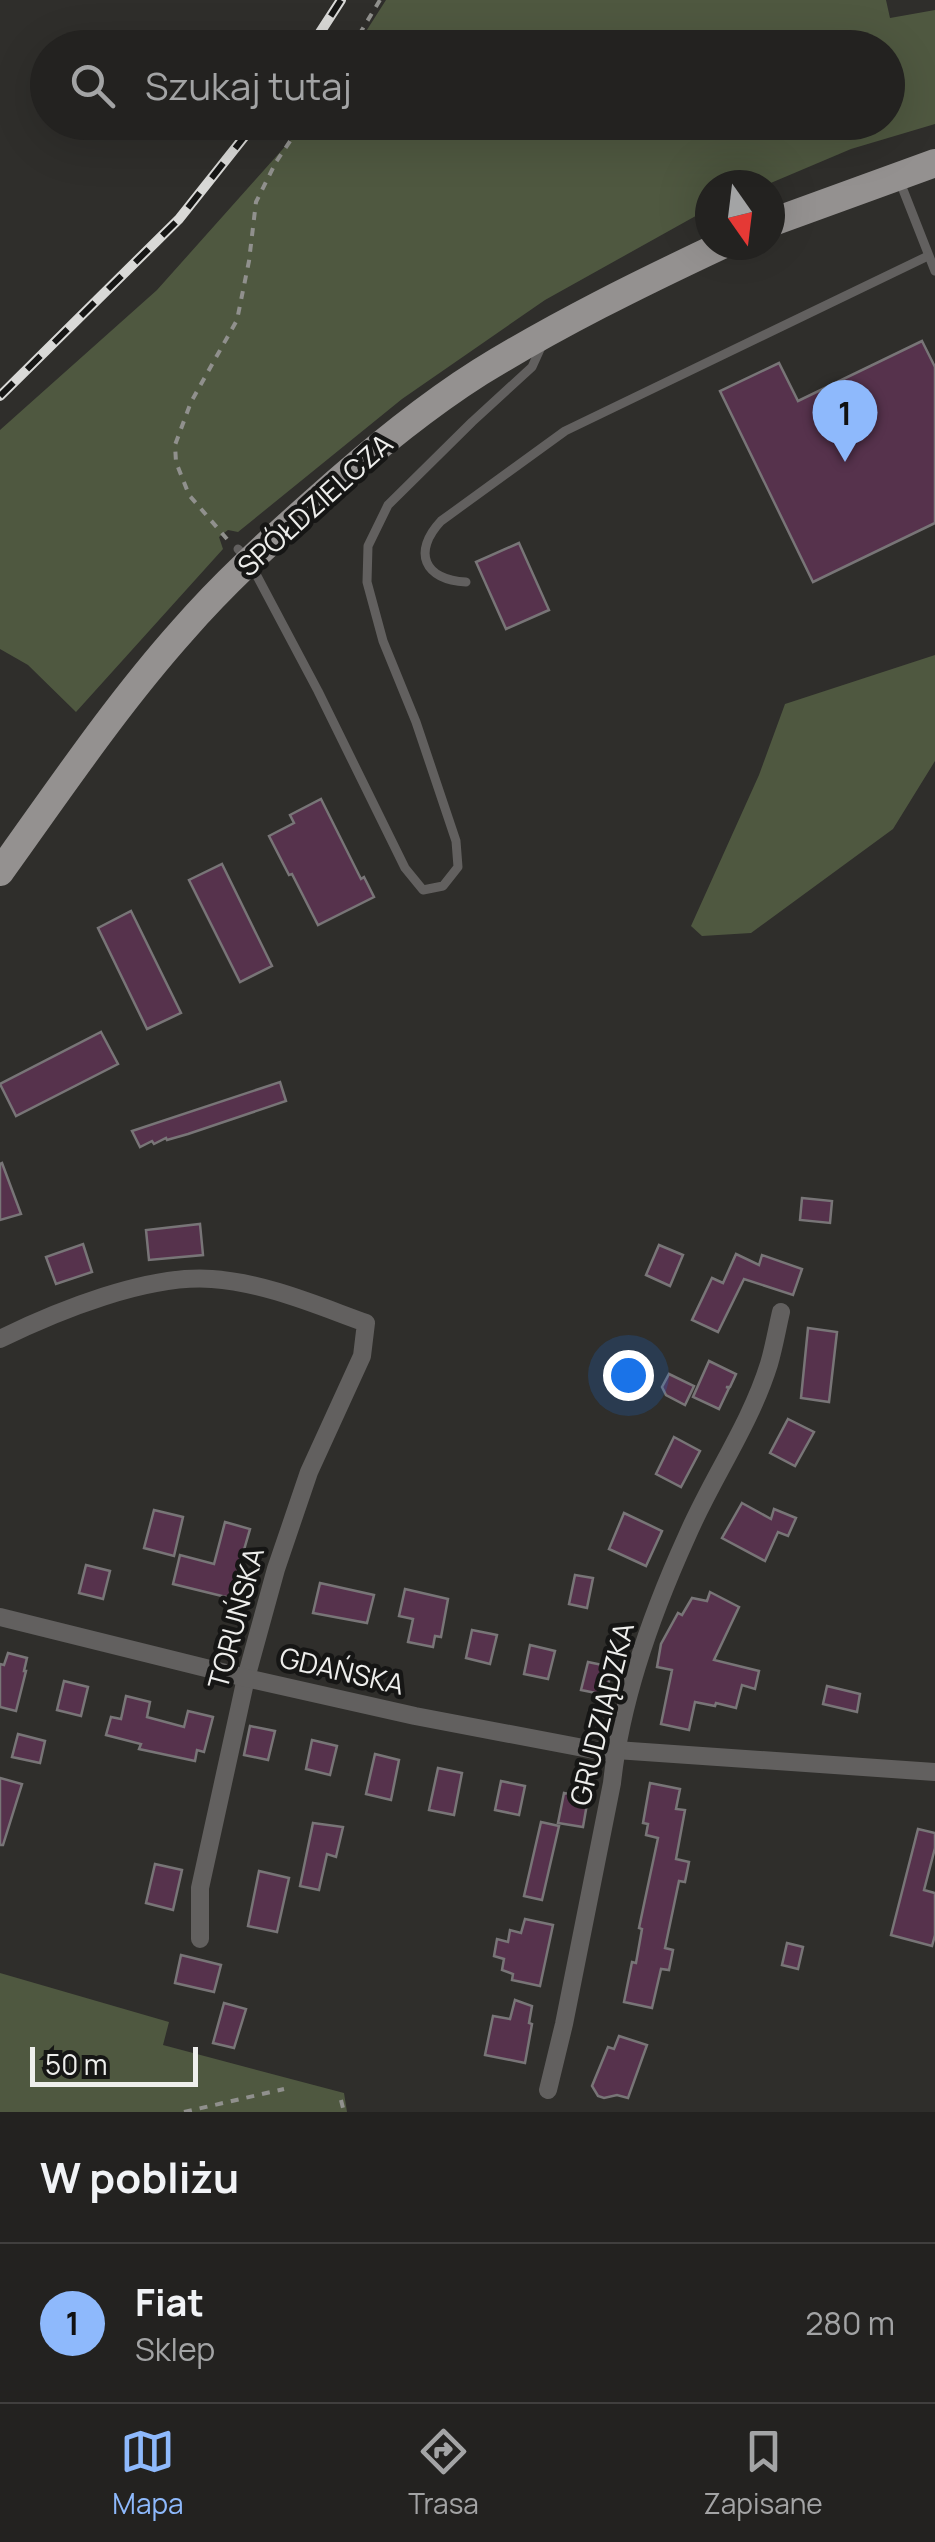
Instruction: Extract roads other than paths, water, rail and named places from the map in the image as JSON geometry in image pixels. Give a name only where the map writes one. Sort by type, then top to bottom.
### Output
[{"type":"main road","points":[[785,217],[935,163]]},
{"type":"main road","name":"SPÓŁDZIELCZA","points":[[0,872],[124,702],[244,555],[403,426],[478,374],[616,295],[695,258]]},
{"type":"street","name":"TORUŃSKA","points":[[0,1339],[94,1300],[146,1286],[211,1278],[278,1290],[366,1324],[362,1356],[310,1472],[276,1569],[246,1678],[200,1888],[200,1939]]},
{"type":"street","name":"GRUDZIĄDZKA","points":[[548,2090],[629,1694],[648,1632],[688,1533],[768,1365],[780,1312]]},
{"type":"street","name":"GDAŃSKA","points":[[0,1618],[416,1716],[616,1752],[935,1772]]},
{"type":"lane","points":[[898,175],[935,271]]},
{"type":"lane","points":[[466,582],[440,576],[430,567],[424,552],[428,535],[441,521],[566,431],[928,256]]},
{"type":"lane","points":[[244,555],[318,691],[405,868],[423,890],[443,886],[458,867],[456,841],[416,722],[383,641],[367,582],[368,546],[388,505],[532,367],[547,333]]},
{"type":"railway","points":[[322,30],[341,0]]},
{"type":"railway","points":[[0,396],[179,219],[242,140]]},
{"type":"place","name":"Fiat","points":[[845,462]]}]
